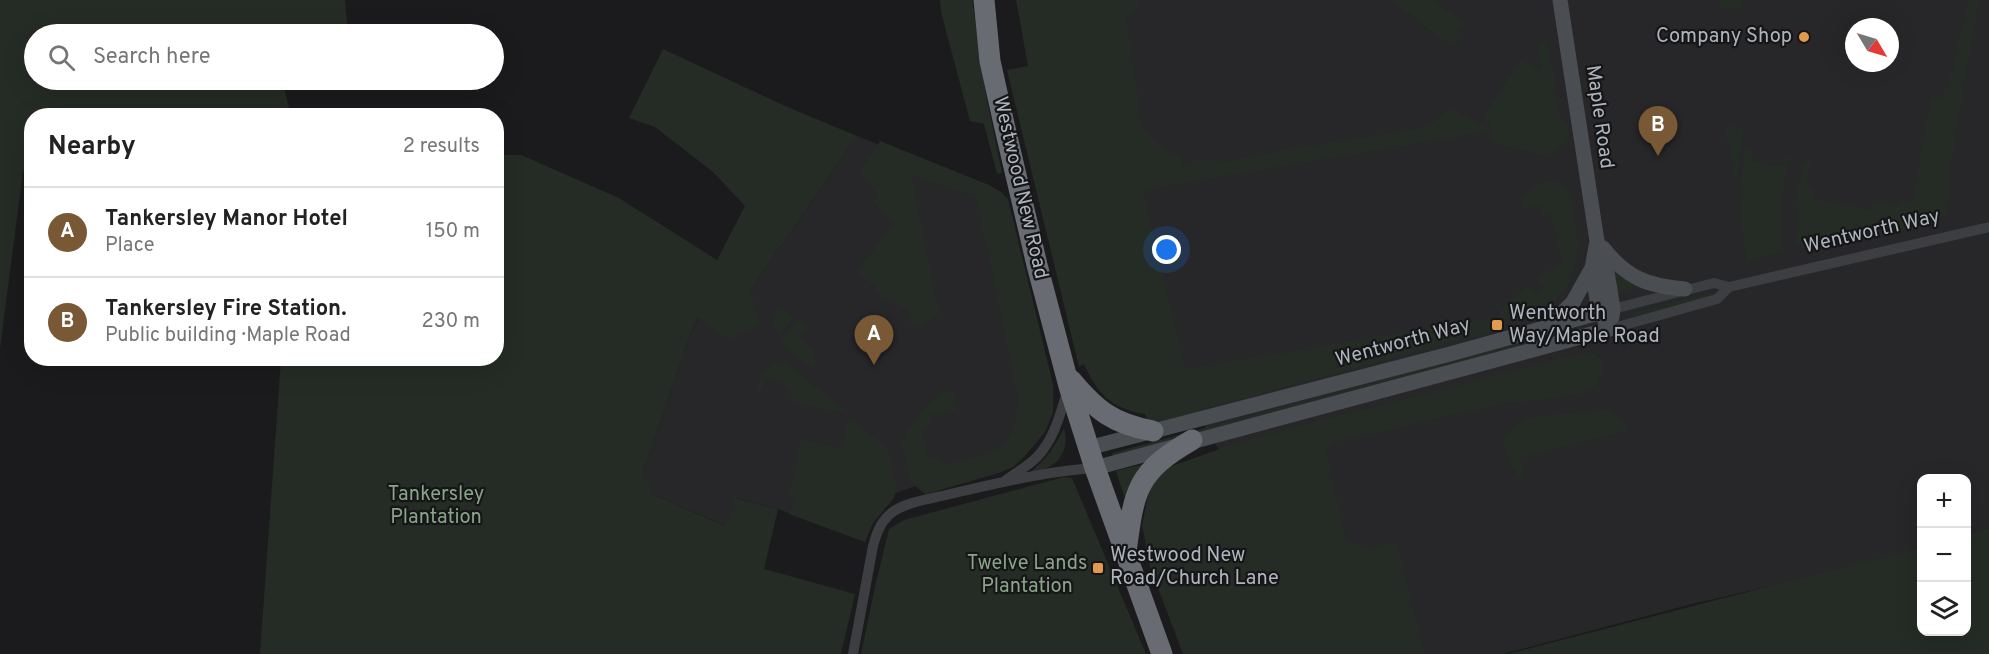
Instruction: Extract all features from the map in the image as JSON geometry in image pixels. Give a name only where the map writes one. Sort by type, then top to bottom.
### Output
[{"type":"highway","name":"Westwood New Road","points":[[984,0],[990,61],[1037,265],[1068,380],[1088,448],[1162,654]]},
{"type":"highway","points":[[1068,380],[1102,413],[1124,424],[1152,431]]},
{"type":"highway","points":[[1126,555],[1134,504],[1146,475],[1167,454],[1192,440]]},
{"type":"street","name":"Maple Road","points":[[1560,0],[1597,241],[1605,259],[1606,310]]},
{"type":"street","name":"Wentworth Way","points":[[1088,448],[1546,328],[1685,289],[1714,283],[1729,287],[1989,227]]},
{"type":"street","points":[[1597,241],[1622,268],[1635,278],[1649,284],[1685,289]]},
{"type":"street","name":"Maple Road","points":[[1597,241],[1592,268],[1610,329]]},
{"type":"street","points":[[1546,328],[1573,302],[1592,268]]},
{"type":"street","name":"Wentworth Way","points":[[1095,468],[1717,299],[1729,287]]},
{"type":"street","points":[[1004,482],[1029,464],[1046,445],[1059,418],[1068,380]]},
{"type":"street","points":[[853,654],[873,546],[882,522],[896,510],[1004,482],[1067,470],[1095,468]]},
{"type":"shaded area","points":[[1091,0],[1989,0],[1989,528],[1971,533],[1971,474],[1917,474],[1917,548],[1503,654],[1276,654],[1232,471],[1178,383]]},
{"type":"shaded area","points":[[857,136],[1001,192],[1027,382],[1011,452],[890,495],[871,521],[865,542],[778,509],[736,498],[726,526],[650,493],[641,478],[688,341],[699,317],[750,291]]},
{"type":"green space","points":[[0,0],[345,0],[347,24],[24,24],[24,90],[285,90],[289,108],[24,108],[24,171],[0,349]]},
{"type":"green space","points":[[940,0],[972,0],[986,95],[1002,173],[997,174],[984,124],[970,121],[941,12]]},
{"type":"green space","points":[[1016,0],[1139,0],[1134,13],[1126,16],[1142,126],[1159,145],[1182,158],[1182,165],[1191,165],[1192,160],[1230,161],[1293,148],[1418,129],[1431,124],[1450,108],[1491,130],[1485,115],[1520,60],[1538,71],[1542,68],[1536,51],[1547,36],[1560,119],[1568,124],[1568,130],[1563,143],[1547,156],[1491,142],[1491,131],[1142,190],[1186,369],[1496,317],[1493,331],[1196,411],[1200,417],[1153,431],[1145,414],[1133,412],[1115,404],[1100,392],[1084,364],[1079,367],[1007,70],[1028,66]]},
{"type":"green space","points":[[1391,0],[1433,0],[1464,23],[1458,30],[1463,34],[1454,45],[1449,44]]},
{"type":"green space","points":[[1721,0],[1744,0],[1742,9],[1720,7]]},
{"type":"green space","points":[[1969,0],[1979,0],[1949,173],[1949,202],[1944,217],[1905,231],[1812,250],[1797,244],[1795,204],[1803,165],[1807,161],[1811,162],[1806,187],[1815,189],[1813,199],[1870,210],[1872,200],[1897,205],[1900,200],[1912,202],[1931,98],[1942,100],[1945,87],[1948,87]]},
{"type":"green space","name":"Tankersley Plantation","points":[[663,49],[785,106],[857,136],[750,291],[761,324],[728,339],[698,318],[641,478],[653,482],[650,493],[725,526],[735,498],[778,509],[764,569],[855,594],[841,654],[260,654],[281,366],[504,366],[504,155],[521,155],[619,198],[717,260],[745,206],[713,172],[655,127],[629,118]]},
{"type":"green space","points":[[1724,126],[1744,128],[1736,184]]},
{"type":"green space","points":[[880,141],[989,185],[1008,199],[1053,384],[1053,412],[1045,432],[1013,467],[926,494],[919,490],[911,479],[902,444],[909,429],[925,408],[944,391],[953,393],[957,410],[931,415],[931,425],[922,428],[928,458],[939,457],[942,465],[989,453],[1008,440],[1016,413],[1017,392],[976,197],[911,175],[939,314],[920,327],[914,327],[909,321],[906,309],[893,301],[883,299],[874,286],[857,271],[894,224],[873,202],[878,196],[860,172]]},
{"type":"green space","points":[[1744,148],[1754,149],[1752,161],[1783,167],[1785,157],[1789,158],[1782,204],[1783,251],[1747,262],[1741,220],[1740,190]]},
{"type":"green space","points":[[1550,181],[1571,191],[1577,241],[1574,271],[1568,285],[1557,298],[1542,309],[1501,320],[1499,314],[1506,304],[1527,286],[1536,295],[1544,287],[1536,278],[1562,263],[1551,215],[1543,215],[1541,205],[1521,210],[1523,198],[1529,190]]},
{"type":"green space","points":[[1612,267],[1640,286],[1616,293]]},
{"type":"green space","points":[[1716,293],[1713,296],[1632,317],[1632,313]]},
{"type":"green space","points":[[780,308],[794,317],[779,336],[771,317],[774,311]]},
{"type":"green space","points":[[798,320],[807,327],[799,338],[816,353],[812,357],[817,362],[812,369],[781,341]]},
{"type":"green space","points":[[1584,326],[1585,329],[1113,456],[1112,453]]},
{"type":"green space","points":[[1587,352],[1600,358],[1602,373],[1595,386],[1582,393],[1500,404],[1332,443],[1326,453],[1347,541],[1369,549],[1396,542],[1425,654],[1183,654],[1150,567],[1142,525],[1149,492],[1158,477],[1169,467],[1231,445]]},
{"type":"green space","points":[[775,363],[787,364],[848,413],[794,403],[786,385],[765,377],[762,388],[756,391],[762,375]]},
{"type":"green space","points":[[1605,410],[1619,418],[1627,431],[1520,458],[1527,485],[1506,456],[1505,438],[1519,423],[1533,417]]},
{"type":"green space","points":[[849,417],[884,446],[890,455],[896,485],[894,498],[873,523],[865,542],[789,514],[796,499],[789,498],[801,439],[842,449]]},
{"type":"green space","points":[[1064,428],[1065,447],[1058,460],[1045,469],[1027,475],[1048,454]]},
{"type":"green space","points":[[1152,462],[1128,508],[1116,471]]},
{"type":"green space","name":"Twelve Lands Plantation","points":[[1064,477],[1072,478],[1146,654],[861,654],[889,529],[904,520]]},
{"type":"green space","points":[[1989,528],[1989,654],[1508,654],[1917,548],[1917,636],[1971,636],[1971,533]]},
{"type":"place","name":"Company Shop","points":[[1804,37]]},
{"type":"place","name":"Tankersley Fire Station.","points":[[1658,156]]},
{"type":"place","name":"Wentworth Way/Maple Road","points":[[1497,325]]},
{"type":"place","name":"Tankersley Manor Hotel","points":[[874,365]]},
{"type":"place","name":"Westwood New Road/Church Lane","points":[[1098,568]]}]
